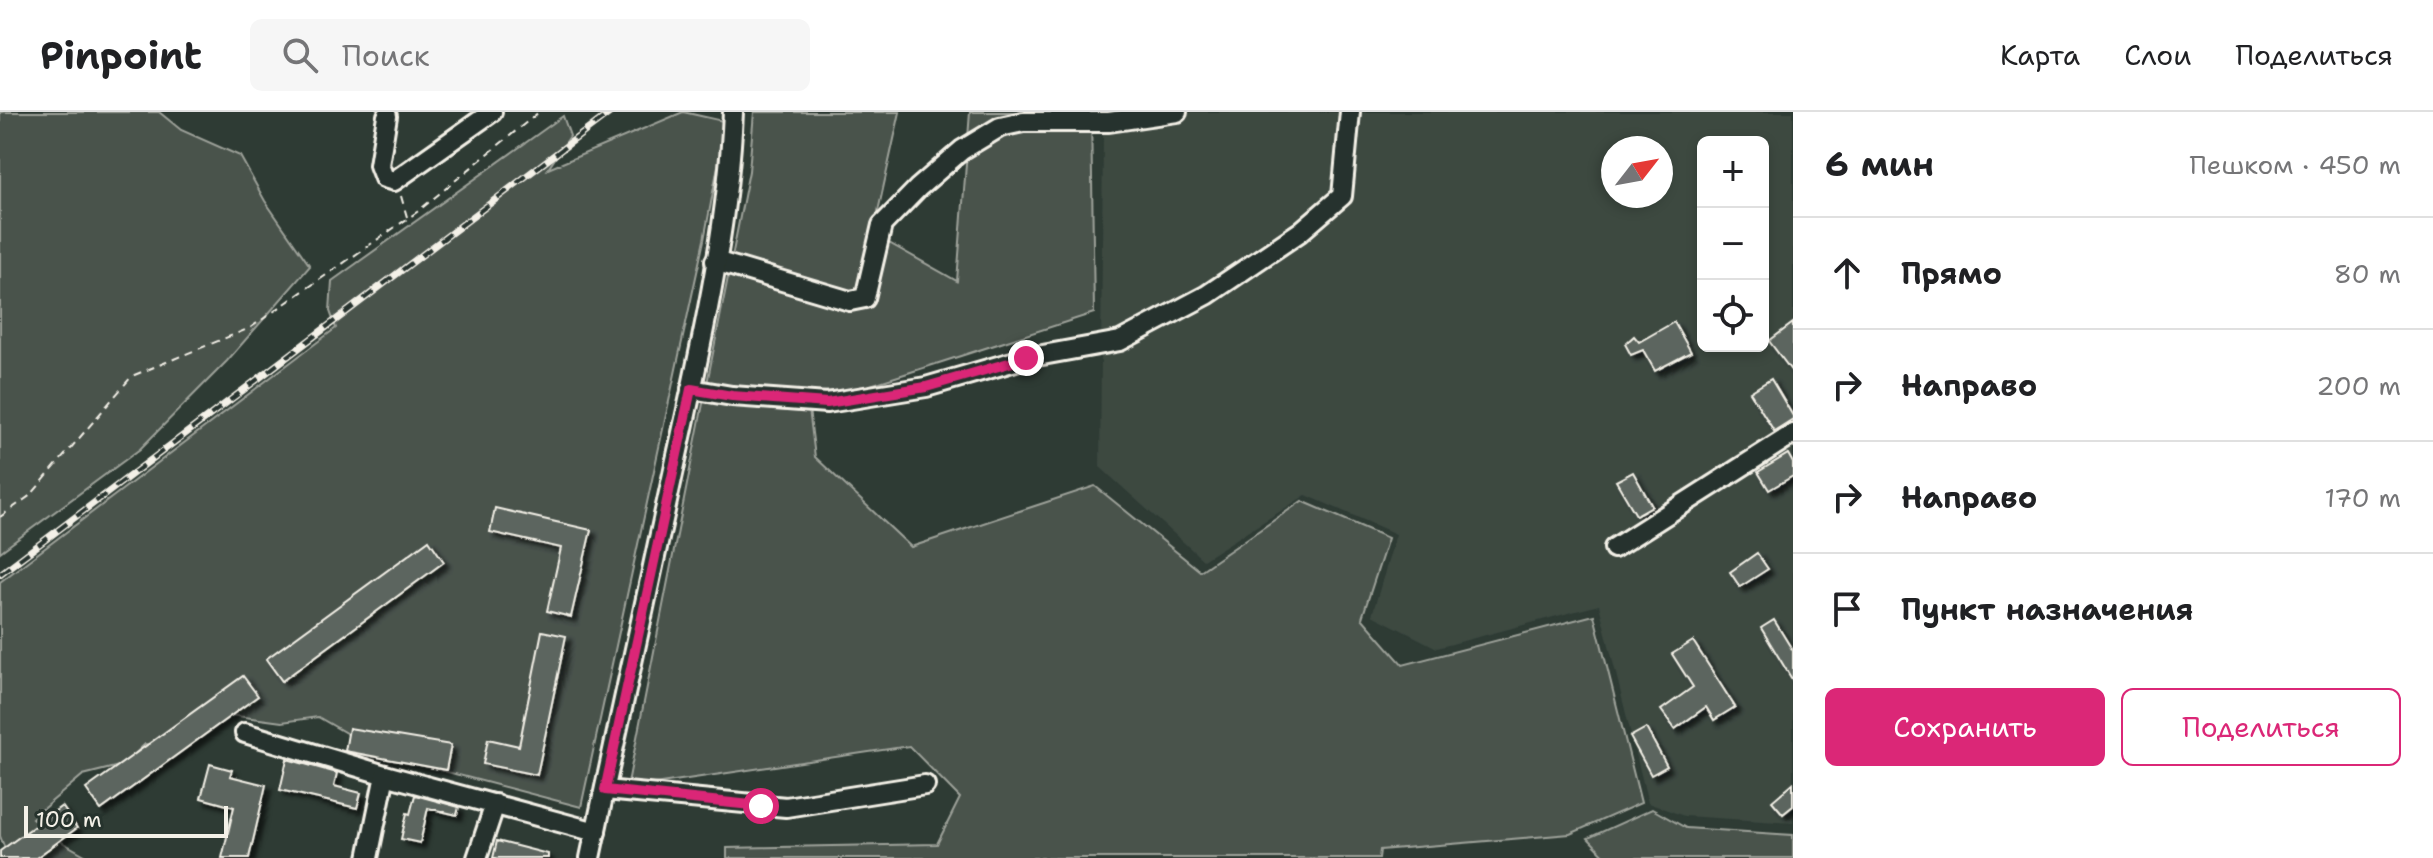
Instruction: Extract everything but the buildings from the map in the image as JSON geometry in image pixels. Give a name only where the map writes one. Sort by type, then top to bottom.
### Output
[{"type":"street","points":[[387,116],[379,165],[384,178],[394,181],[492,112]]},
{"type":"street","points":[[590,858],[691,389],[715,261],[730,162],[733,112]]},
{"type":"street","points":[[715,261],[850,301],[865,298],[882,225],[962,150],[1000,127],[1023,122],[1109,122],[1177,112]]},
{"type":"street","points":[[691,389],[732,396],[827,403],[926,387],[1026,358],[1120,341],[1207,295],[1300,232],[1342,196],[1350,112]]},
{"type":"street","points":[[1614,548],[1793,434]]},
{"type":"street","points":[[245,733],[385,775],[596,832]]},
{"type":"street","points":[[368,858],[385,775]]},
{"type":"street","points":[[605,790],[786,807],[925,785]]},
{"type":"street","points":[[477,858],[495,804]]},
{"type":"path","points":[[0,517],[31,495],[132,376],[250,328],[407,219],[539,112]]},
{"type":"path","points":[[394,181],[407,219]]},
{"type":"shaded area","points":[[0,112],[159,112],[181,130],[240,156],[265,201],[310,266],[227,361],[140,449],[0,552]]},
{"type":"shaded area","points":[[683,112],[723,121],[720,155],[581,807],[386,756],[318,717],[282,722],[207,712],[182,747],[145,744],[123,765],[83,775],[32,818],[53,837],[90,858],[29,858],[4,846],[0,836],[0,582],[336,328],[330,311],[332,281],[563,116],[570,136],[548,169]]},
{"type":"shaded area","points":[[754,112],[900,112],[873,234],[957,281],[970,112],[1091,112],[1094,313],[858,389],[807,393],[815,457],[911,547],[1095,486],[1200,571],[1302,501],[1388,538],[1362,618],[1403,665],[1594,615],[1641,803],[1570,834],[1380,850],[1379,858],[727,858],[727,848],[937,844],[960,798],[909,746],[627,788],[749,171]]},
{"type":"shaded area","points":[[1106,112],[1793,112],[1793,823],[1684,816],[1648,803],[1599,605],[1437,648],[1372,615],[1396,534],[1306,495],[1203,560],[1100,467],[1103,135]]},
{"type":"shaded area","points":[[1652,809],[1686,828],[1793,835],[1793,858],[1607,858],[1588,838]]},
{"type":"railway","points":[[0,574],[611,112]]},
{"type":"route","points":[[761,806],[605,790],[691,389],[732,396],[827,403],[926,387],[1026,358]]}]
